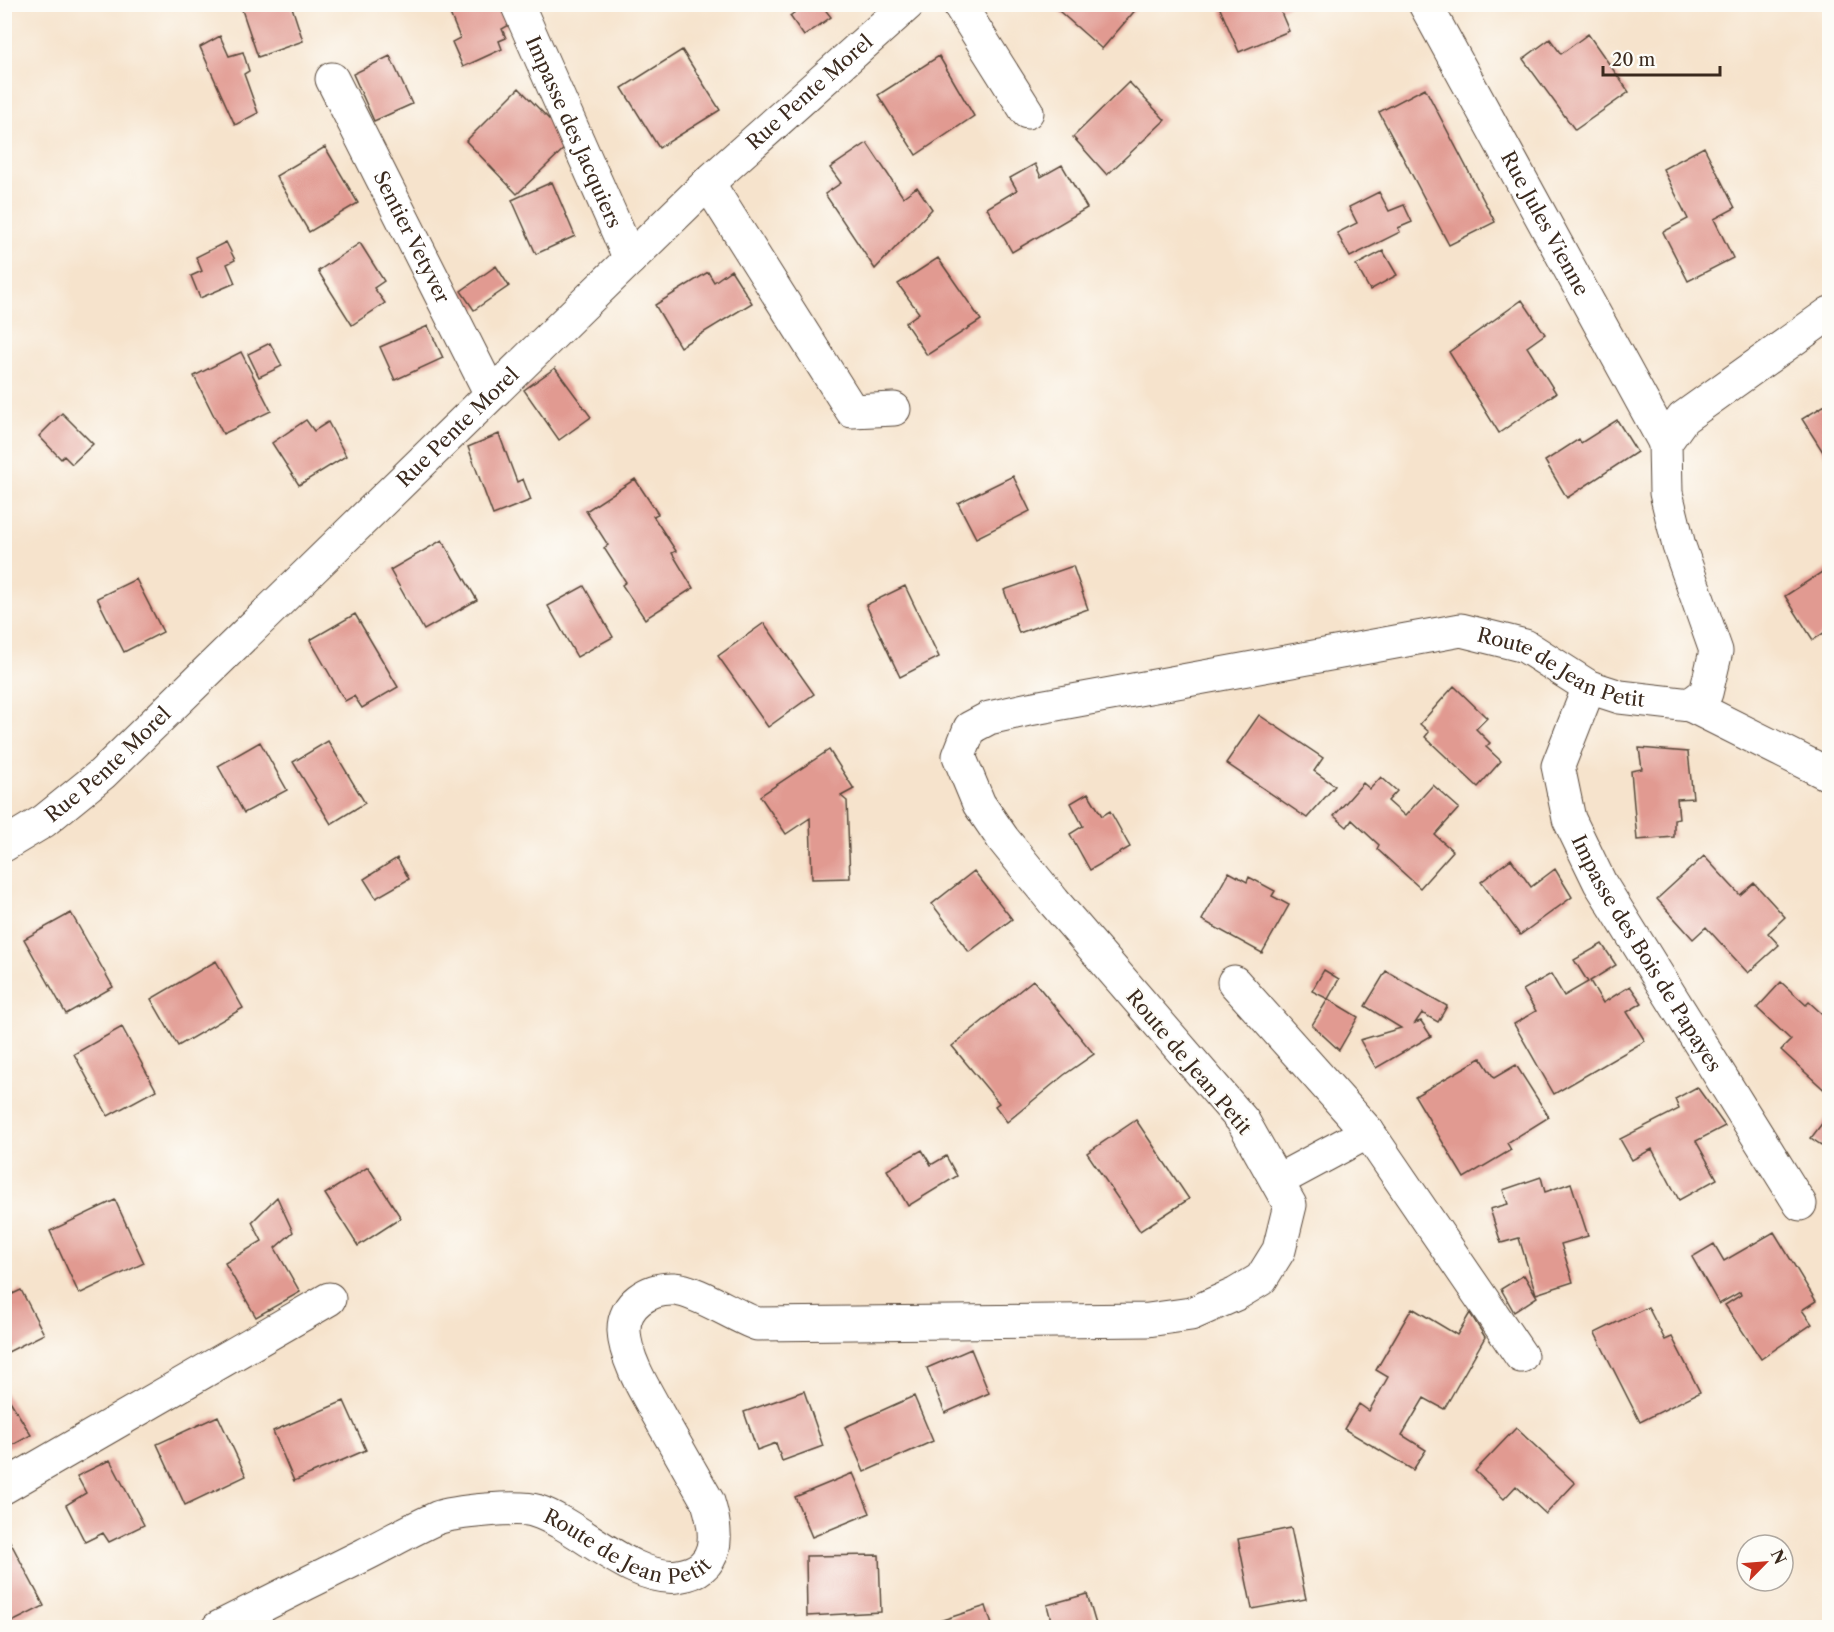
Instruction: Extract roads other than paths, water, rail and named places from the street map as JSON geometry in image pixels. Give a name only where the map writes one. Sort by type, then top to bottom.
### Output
[{"type":"street","name":"Impasse des Jacquiers","points":[[517,4],[630,259]]},
{"type":"street","name":"Rue Pente Morel","points":[[4,845],[44,821],[102,774],[708,183],[908,4]]},
{"type":"street","points":[[959,4],[1027,112]]},
{"type":"street","name":"Rue Jules Vienne","points":[[1425,4],[1665,443]]},
{"type":"street","name":"Sentier Vetyver","points":[[332,79],[491,394]]},
{"type":"street","points":[[708,183],[852,411],[894,409]]},
{"type":"street","points":[[1830,313],[1683,418],[1665,443],[1666,492],[1679,546],[1716,651],[1706,693],[1690,705],[1830,776]]},
{"type":"street","name":"Route de Jean Petit","points":[[218,1628],[440,1517],[506,1508],[534,1510],[568,1526],[641,1570],[656,1575],[679,1576],[697,1570],[707,1562],[713,1552],[716,1539],[708,1502],[636,1372],[625,1338],[627,1315],[635,1302],[652,1292],[674,1289],[688,1292],[739,1318],[758,1324],[1148,1320],[1191,1314],[1236,1294],[1260,1279],[1279,1250],[1290,1205],[1243,1121],[1054,902],[979,804],[959,756],[970,728],[989,718],[1029,709],[1461,630],[1525,646],[1589,687],[1620,697],[1690,705]]},
{"type":"street","name":"Impasse des Bois de Papayes","points":[[1589,687],[1558,766],[1569,819],[1600,883],[1800,1204]]},
{"type":"street","points":[[1234,982],[1368,1132],[1521,1356]]},
{"type":"street","points":[[1277,1181],[1368,1132]]},
{"type":"street","points":[[4,1487],[329,1299]]}]
